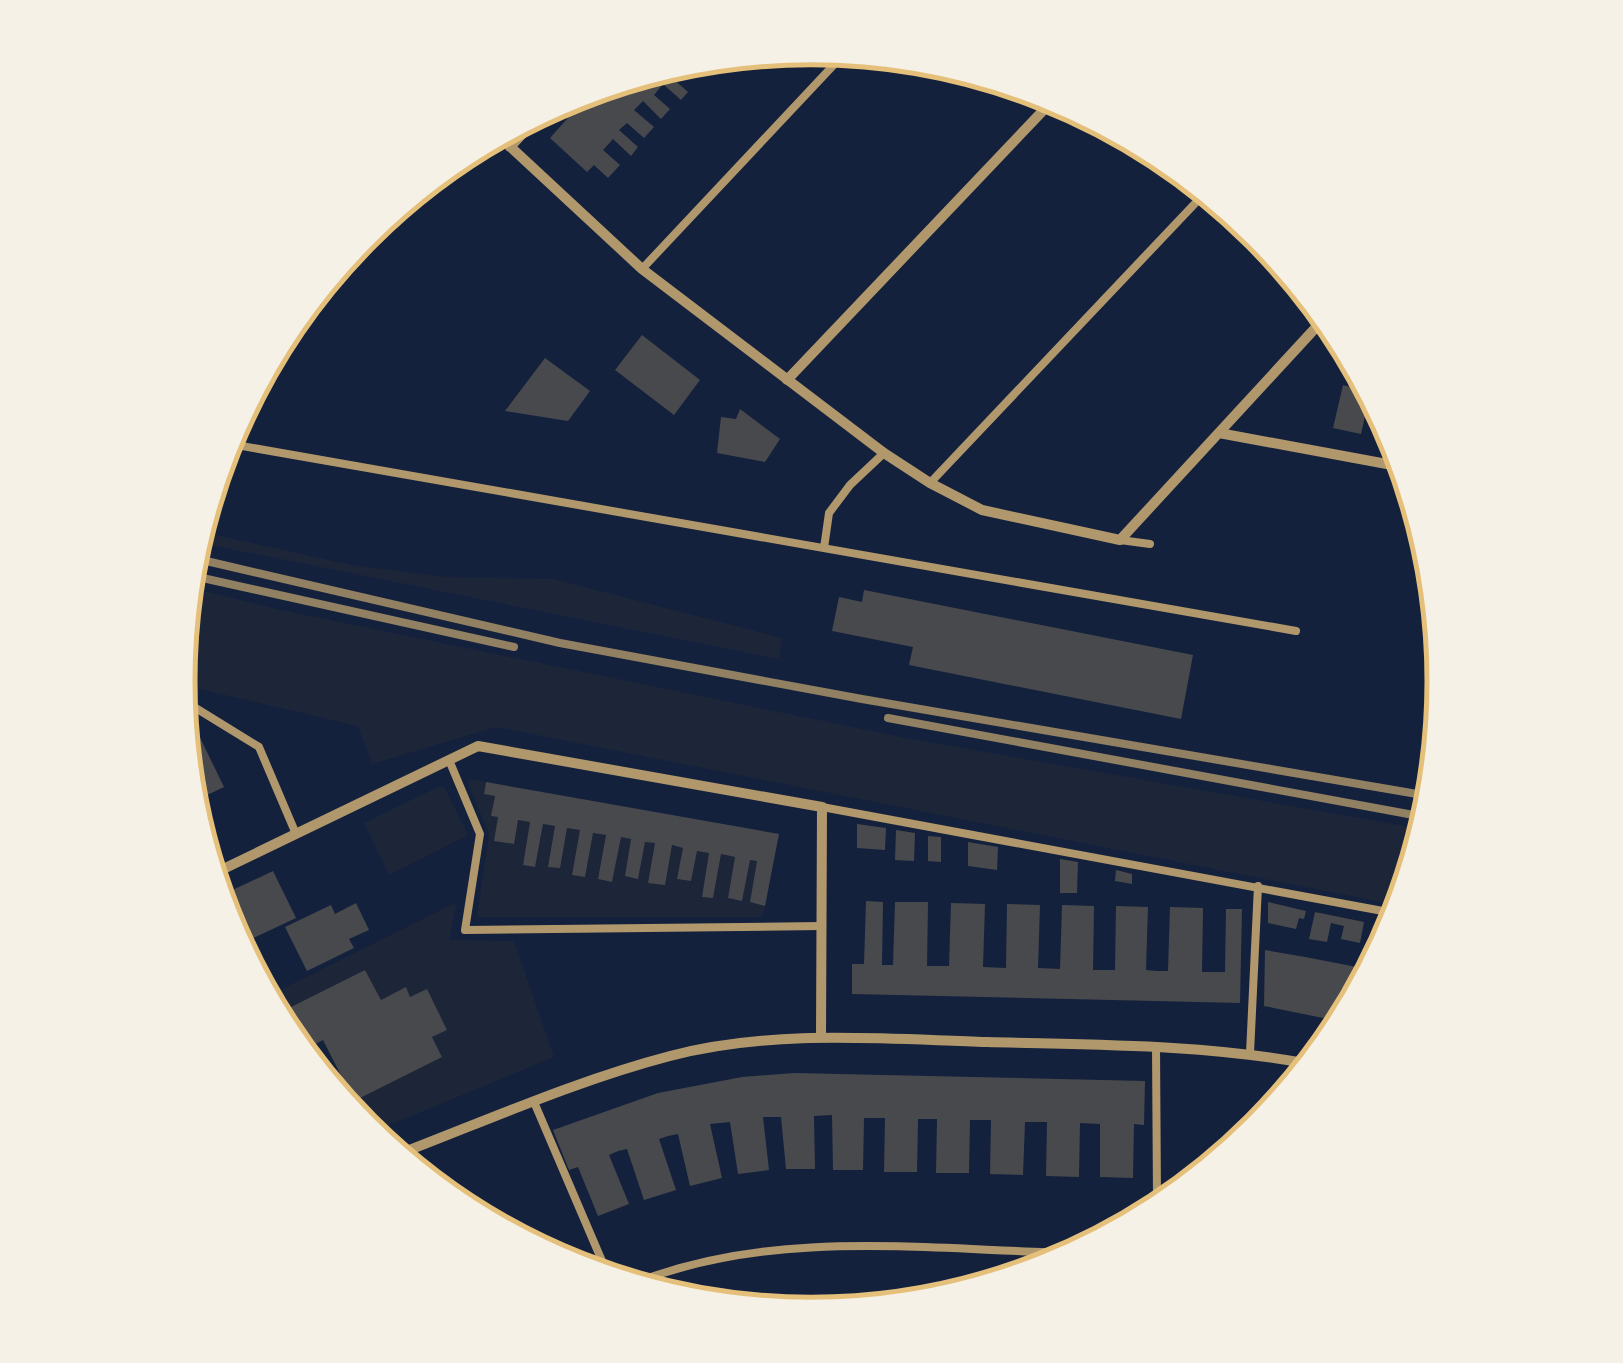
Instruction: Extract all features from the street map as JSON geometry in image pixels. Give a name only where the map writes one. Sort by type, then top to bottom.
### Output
[{"type":"street","points":[[787,380],[1043,111]]},
{"type":"street","points":[[508,146],[642,269],[884,452],[930,484],[982,510],[1120,540],[1316,327]]},
{"type":"street","points":[[1219,433],[1388,464]]},
{"type":"street","points":[[224,868],[478,746],[822,807],[821,1037]]},
{"type":"street","points":[[410,1150],[670,1056],[745,1042],[821,1037],[1156,1046],[1250,1053],[1297,1062]]},
{"type":"lane","points":[[642,269],[833,66]]},
{"type":"lane","points":[[930,484],[1198,201]]},
{"type":"lane","points":[[242,446],[1296,631]]},
{"type":"lane","points":[[824,548],[828,513],[884,452]]},
{"type":"lane","points":[[1120,540],[1150,544]]},
{"type":"lane","points":[[196,709],[259,747],[296,834]]},
{"type":"lane","points":[[448,760],[480,834],[465,930],[821,926]]},
{"type":"lane","points":[[822,807],[1383,911]]},
{"type":"lane","points":[[1250,1053],[1258,886]]},
{"type":"lane","points":[[1156,1046],[1157,1192]]},
{"type":"lane","points":[[534,1102],[602,1261]]},
{"type":"lane","points":[[651,1277],[682,1265],[752,1251],[863,1244],[1045,1252]]},
{"type":"shaded area","points":[[213,534],[351,565],[447,577],[553,579],[782,638],[779,659],[211,545]]},
{"type":"shaded area","points":[[202,590],[906,738],[1410,827],[1386,903],[496,727],[372,764],[358,726],[195,688]]},
{"type":"shaded area","points":[[469,779],[486,782],[484,794],[495,796],[492,816],[498,817],[494,841],[513,844],[518,820],[530,822],[523,865],[535,866],[543,824],[555,826],[549,867],[567,828],[580,830],[573,875],[585,877],[593,833],[606,835],[598,879],[611,882],[621,837],[631,839],[625,876],[638,878],[645,842],[683,848],[678,879],[691,881],[697,851],[709,853],[702,897],[713,898],[721,854],[735,857],[728,898],[742,901],[750,860],[757,861],[750,902],[765,906],[763,917],[477,917],[489,834]]},
{"type":"shaded area","points":[[440,786],[468,835],[389,875],[364,823]]},
{"type":"shaded area","points":[[457,902],[449,940],[514,941],[554,1057],[385,1126],[358,1098],[442,1056],[432,1037],[447,1030],[427,990],[410,997],[405,988],[381,1000],[365,970],[289,1008],[278,991]]},
{"type":"building","points":[[675,81],[688,92],[681,100],[663,84],[654,95],[670,109],[661,119],[643,101],[634,110],[654,127],[644,138],[627,123],[619,130],[638,147],[631,156],[613,139],[603,150],[620,165],[608,178],[594,165],[587,172],[550,138],[571,114],[613,98],[652,86]]},
{"type":"building","points":[[642,335],[700,380],[674,415],[615,370]]},
{"type":"building","points":[[545,358],[590,391],[568,421],[505,411]]},
{"type":"building","points":[[1343,385],[1353,388],[1366,413],[1361,434],[1333,428]]},
{"type":"building","points":[[740,409],[780,439],[765,462],[717,453],[721,417],[736,419]]},
{"type":"building","points":[[864,590],[1193,655],[1181,719],[909,665],[913,647],[832,631],[839,597],[862,602]]},
{"type":"building","points":[[197,731],[224,787],[206,796]]},
{"type":"building","points":[[486,782],[779,834],[765,906],[750,902],[757,861],[750,860],[742,901],[728,898],[735,857],[721,854],[713,898],[702,897],[709,853],[697,851],[691,881],[677,879],[683,848],[672,845],[665,885],[648,883],[655,843],[645,842],[638,879],[625,876],[631,839],[621,837],[612,882],[598,879],[606,835],[593,833],[585,877],[572,875],[580,830],[567,828],[560,868],[548,867],[555,826],[543,824],[535,867],[523,865],[530,822],[518,820],[514,844],[494,841],[498,817],[491,816],[495,796],[484,794]]},
{"type":"building","points":[[857,824],[886,828],[885,850],[857,848]]},
{"type":"building","points":[[896,830],[915,833],[914,861],[895,860]]},
{"type":"building","points":[[928,836],[941,837],[941,862],[928,861]]},
{"type":"building","points":[[968,842],[998,847],[997,870],[968,866]]},
{"type":"building","points":[[1060,859],[1078,862],[1077,893],[1060,893]]},
{"type":"building","points":[[1116,870],[1132,874],[1132,884],[1115,881]]},
{"type":"building","points":[[273,871],[296,918],[252,939],[232,890]]},
{"type":"building","points":[[866,901],[883,902],[882,965],[893,965],[895,902],[928,902],[927,966],[949,966],[951,903],[985,904],[983,967],[1006,968],[1007,904],[1040,905],[1038,968],[1060,969],[1062,905],[1094,906],[1093,970],[1115,970],[1116,906],[1148,907],[1146,970],[1157,971],[1168,971],[1170,907],[1203,908],[1202,972],[1225,972],[1226,909],[1242,909],[1240,1003],[852,994],[852,964],[864,964]]},
{"type":"building","points":[[1268,902],[1306,911],[1304,919],[1299,918],[1296,929],[1268,923]]},
{"type":"building","points":[[356,903],[369,930],[349,939],[354,948],[307,971],[285,927],[331,905],[335,914]]},
{"type":"building","points":[[1315,912],[1364,922],[1360,943],[1341,939],[1344,926],[1331,923],[1327,942],[1309,939]]},
{"type":"building","points":[[1265,950],[1357,967],[1327,1019],[1264,1006]]},
{"type":"building","points":[[365,970],[381,1000],[406,987],[410,997],[427,989],[447,1030],[432,1037],[442,1057],[358,1099],[346,1086],[323,1040],[314,1045],[289,1008]]},
{"type":"building","points":[[794,1073],[1145,1081],[1144,1125],[1134,1124],[1133,1178],[1100,1177],[1100,1124],[1080,1123],[1079,1177],[1046,1176],[1047,1122],[1025,1122],[1023,1175],[990,1174],[991,1120],[970,1120],[969,1173],[936,1173],[937,1119],[918,1119],[917,1172],[884,1172],[885,1118],[864,1118],[863,1170],[833,1170],[832,1115],[814,1116],[815,1169],[786,1169],[781,1117],[763,1117],[769,1170],[738,1174],[730,1122],[710,1124],[722,1178],[690,1186],[678,1134],[668,1136],[659,1139],[676,1190],[644,1200],[627,1149],[618,1151],[609,1155],[629,1204],[598,1216],[578,1167],[569,1170],[553,1130],[658,1093],[742,1077]]},
{"type":"railway","points":[[207,561],[560,643],[1417,794]]},
{"type":"railway","points":[[204,578],[514,647]]},
{"type":"railway","points":[[888,718],[1413,815]]}]
